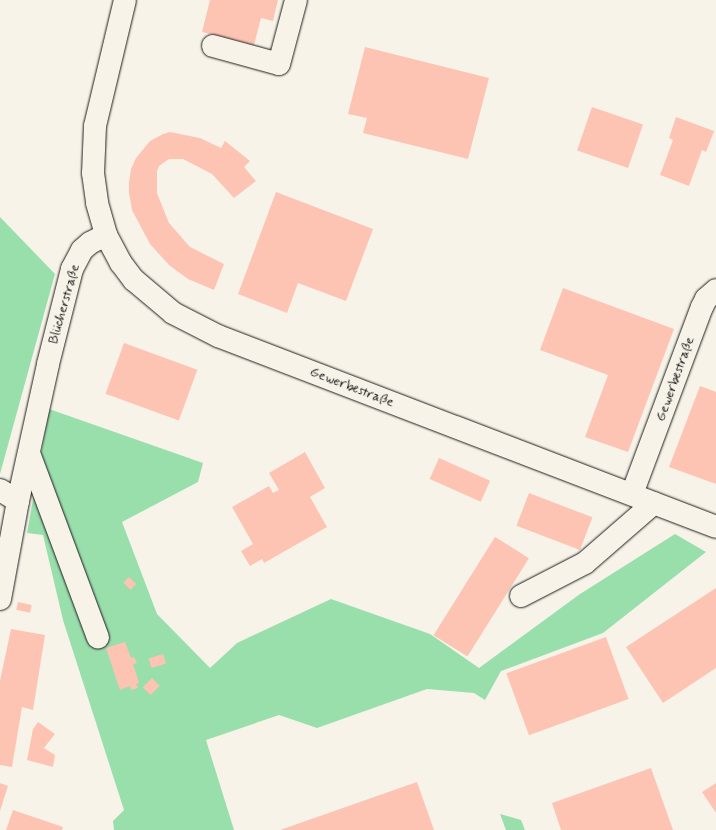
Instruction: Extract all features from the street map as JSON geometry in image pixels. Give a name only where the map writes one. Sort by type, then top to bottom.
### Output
[{"type":"street","points":[[106,235],[97,203],[93,173],[95,126],[125,0]]},
{"type":"street","points":[[213,46],[279,64],[296,0]]},
{"type":"street","name":"Blücherstraße","points":[[0,599],[9,495],[28,453],[48,364],[72,269],[82,250],[90,243],[106,235]]},
{"type":"street","name":"Gewerbestraße","points":[[106,235],[121,263],[134,280],[173,313],[218,336],[716,527]]},
{"type":"street","name":"Gewerbestraße","points":[[632,494],[702,306],[706,299],[716,290]]},
{"type":"street","points":[[28,453],[98,638]]},
{"type":"street","points":[[521,596],[584,562],[654,502]]},
{"type":"green space","points":[[0,217],[55,274],[0,474]]},
{"type":"green space","points":[[49,409],[203,463],[198,482],[122,522],[157,614],[210,668],[237,643],[331,599],[430,634],[479,668],[580,594],[675,534],[706,552],[603,633],[501,671],[485,700],[474,693],[427,689],[317,728],[279,715],[206,740],[234,830],[114,830],[113,821],[124,810],[63,620],[43,535],[27,533]]},
{"type":"green space","points":[[500,814],[521,820],[525,830],[506,830]]},
{"type":"building","points":[[210,0],[278,0],[273,21],[261,18],[254,45],[202,32]]},
{"type":"building","points":[[365,47],[489,78],[468,159],[363,133],[367,118],[348,114]]},
{"type":"building","points":[[592,107],[643,125],[628,168],[577,150]]},
{"type":"building","points":[[676,117],[714,131],[706,152],[702,150],[689,186],[660,175],[673,140],[669,138]]},
{"type":"building","points":[[170,132],[200,138],[221,148],[225,141],[250,161],[244,167],[256,181],[234,198],[212,174],[183,159],[169,159],[159,166],[157,171],[157,193],[169,223],[190,247],[224,264],[214,290],[188,279],[169,265],[150,244],[132,210],[129,183],[131,169],[136,158],[150,141]]},
{"type":"building","points":[[276,192],[373,229],[346,301],[298,283],[287,313],[238,294]]},
{"type":"building","points":[[563,288],[674,329],[628,452],[585,437],[608,375],[540,350]]},
{"type":"building","points":[[124,343],[197,370],[179,420],[106,394]]},
{"type":"building","points":[[700,386],[716,392],[716,484],[669,467]]},
{"type":"building","points":[[305,452],[325,488],[310,497],[327,527],[264,563],[262,559],[250,566],[241,551],[253,544],[232,507],[269,486],[273,493],[279,490],[269,473]]},
{"type":"building","points":[[439,458],[490,481],[481,502],[430,479]]},
{"type":"building","points":[[529,493],[592,517],[580,550],[516,526]]},
{"type":"building","points":[[495,537],[529,558],[467,657],[434,635]]},
{"type":"building","points":[[129,577],[136,584],[130,590],[123,583]]},
{"type":"building","points":[[716,588],[716,668],[663,703],[626,647]]},
{"type":"building","points":[[18,602],[32,605],[30,613],[16,610]]},
{"type":"building","points":[[11,629],[45,635],[33,710],[22,707],[12,767],[0,765],[0,681]]},
{"type":"building","points":[[606,637],[629,699],[529,735],[506,673]]},
{"type":"building","points":[[125,642],[131,658],[134,657],[137,663],[133,664],[139,683],[136,684],[138,688],[131,690],[130,686],[120,690],[106,648]]},
{"type":"building","points":[[163,654],[166,664],[152,668],[149,658]]},
{"type":"building","points":[[152,678],[160,686],[151,695],[143,687]]},
{"type":"building","points":[[38,722],[55,734],[44,748],[55,755],[53,767],[27,760],[33,729]]},
{"type":"building","points":[[651,768],[673,830],[561,830],[552,803]]},
{"type":"building","points":[[417,782],[434,830],[280,830]]},
{"type":"building","points":[[0,783],[8,786],[0,811]]},
{"type":"building","points":[[716,783],[716,813],[702,792]]},
{"type":"building","points":[[13,810],[63,827],[62,830],[6,830]]}]
